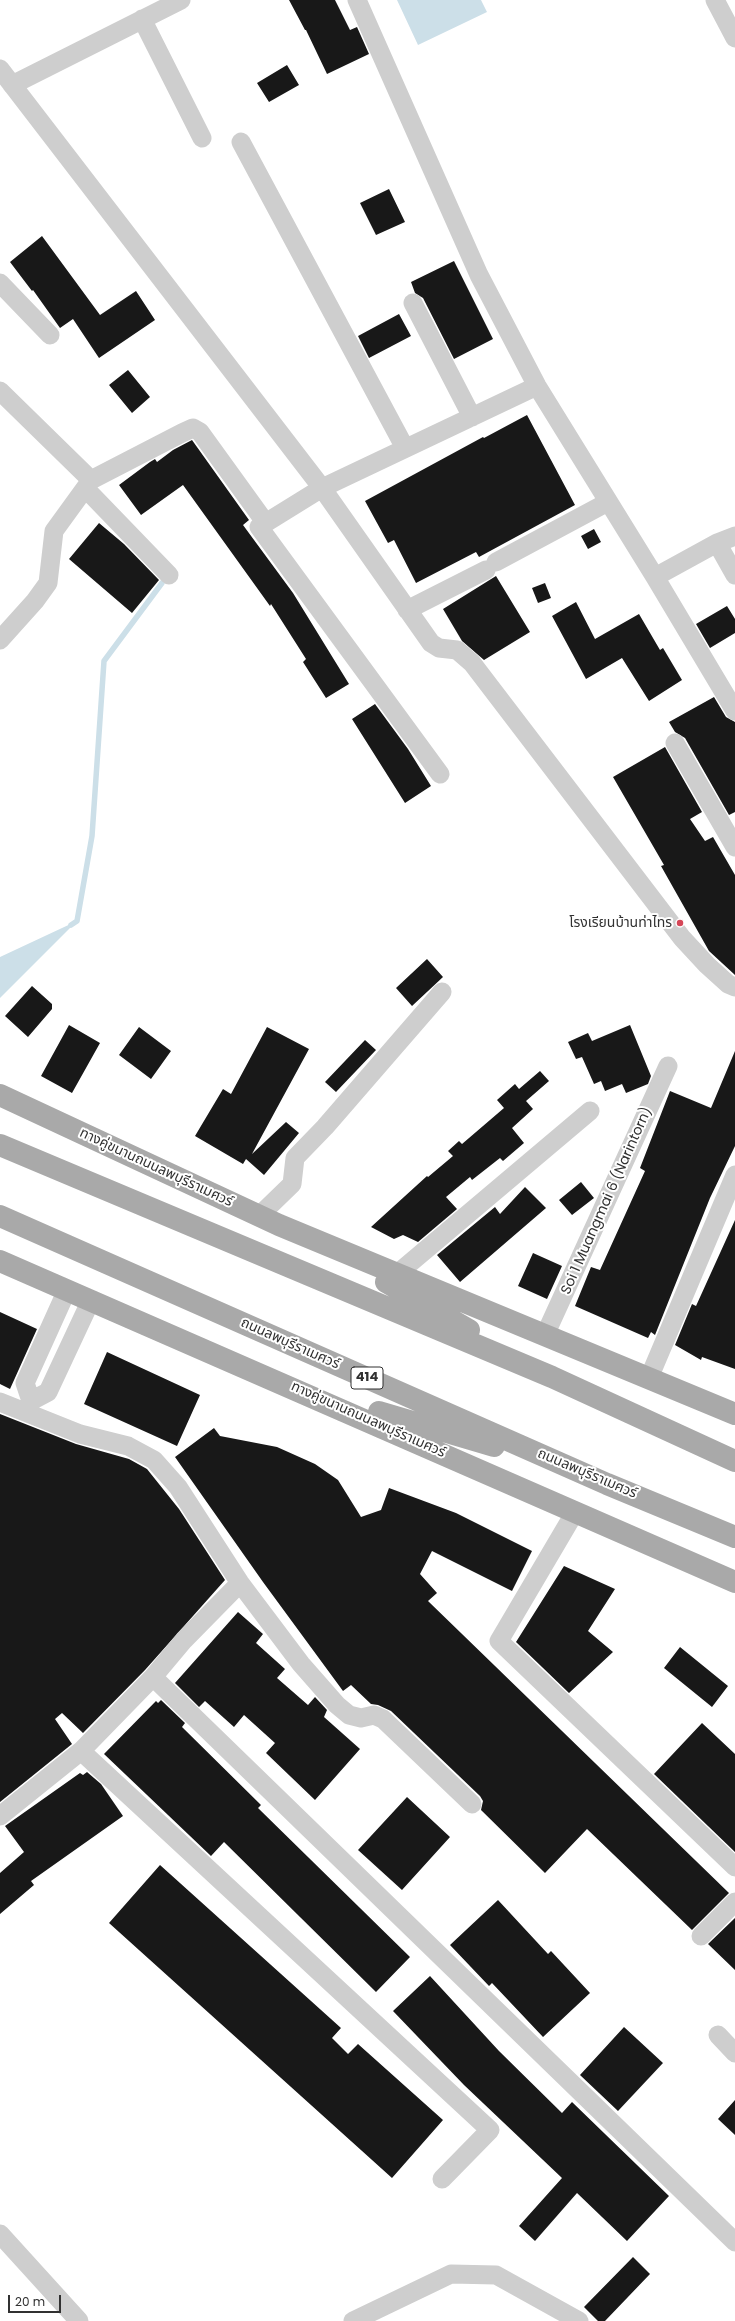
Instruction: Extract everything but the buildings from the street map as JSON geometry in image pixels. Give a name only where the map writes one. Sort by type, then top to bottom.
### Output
[{"type":"main road","name":"ทางคู่ขนานถนนลพบุรีราเมศวร์","points":[[0,1096],[279,1225],[735,1414]]},
{"type":"main road","points":[[0,1146],[552,1377],[735,1461]]},
{"type":"main road","name":"ถนนลพบุรีราเมศวร์","points":[[0,1216],[607,1484],[735,1537]]},
{"type":"main road","points":[[279,1225],[393,1286],[552,1377]]},
{"type":"main road","name":"ทางคู่ขนานถนนลพบุรีราเมศวร์","points":[[0,1261],[292,1387],[735,1582]]},
{"type":"main road","points":[[292,1387],[499,1448],[607,1484]]},
{"type":"street","points":[[12,85],[181,0]]},
{"type":"street","points":[[357,0],[479,275],[537,386],[655,577],[735,711]]},
{"type":"street","points":[[715,0],[735,38]]},
{"type":"street","points":[[142,20],[202,138]]},
{"type":"street","points":[[0,69],[322,488],[407,610],[434,646],[457,650],[472,663],[682,938],[707,965],[728,984],[735,987]]},
{"type":"street","points":[[241,142],[405,448]]},
{"type":"street","points":[[0,283],[50,335]]},
{"type":"street","points":[[413,303],[472,417]]},
{"type":"street","points":[[440,774],[259,527],[322,488],[537,386]]},
{"type":"street","points":[[0,391],[88,484],[168,575]]},
{"type":"street","points":[[0,640],[36,601],[48,583],[54,531],[88,484],[193,428],[200,432],[265,522]]},
{"type":"street","points":[[407,610],[608,502]]},
{"type":"street","points":[[655,577],[717,543],[735,536]]},
{"type":"street","points":[[717,543],[735,575]]},
{"type":"street","points":[[675,744],[729,822],[735,847]]},
{"type":"street","points":[[260,1216],[292,1184],[295,1158],[325,1126],[442,992]]},
{"type":"street","name":"Soi 1 Muangmai 6 (Narintorn)","points":[[545,1335],[668,1066]]},
{"type":"street","points":[[397,1274],[590,1111]]},
{"type":"street","points":[[649,1378],[735,1175]]},
{"type":"street","points":[[29,1407],[25,1383],[67,1290]]},
{"type":"street","points":[[29,1407],[48,1392],[90,1300]]},
{"type":"street","points":[[0,1402],[29,1407],[80,1434],[128,1446],[154,1460],[178,1486],[240,1583],[301,1664],[337,1705],[349,1715],[361,1718],[374,1716],[383,1719],[472,1804]]},
{"type":"street","points":[[575,1512],[500,1641],[735,1867]]},
{"type":"street","points":[[0,1816],[81,1751],[153,1677],[184,1640],[240,1583]]},
{"type":"street","points":[[153,1677],[735,2242]]},
{"type":"street","points":[[81,1751],[490,2130],[442,2179]]},
{"type":"street","points":[[701,1936],[735,1902]]},
{"type":"street","points":[[718,2035],[735,2053]]},
{"type":"street","points":[[0,2234],[79,2321]]},
{"type":"street","points":[[353,2321],[451,2274],[496,2275],[579,2321]]},
{"type":"shaded area","points":[[397,0],[481,0],[487,12],[418,45]]},
{"type":"shaded area","points":[[77,921],[0,998],[0,957]]},
{"type":"waterway","points":[[71,925],[77,921],[92,836],[104,661],[162,583]]},
{"type":"place","name":"โรงเรียนบ้านท่าไทร","points":[[680,923]]}]
